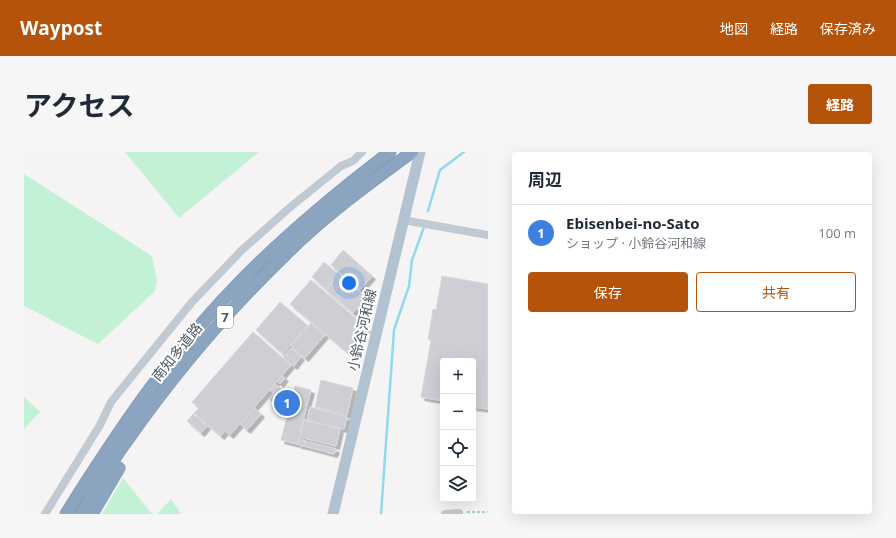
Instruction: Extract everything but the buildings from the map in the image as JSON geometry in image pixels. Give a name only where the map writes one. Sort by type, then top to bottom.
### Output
[{"type":"highway","name":"南知多道路","points":[[66,514],[140,402],[171,360],[206,318],[276,246],[334,195],[390,152]]},
{"type":"highway","name":"南知多道路","points":[[81,514],[125,443],[186,362],[224,319],[285,254],[343,205],[413,153]]},
{"type":"highway","points":[[92,514],[126,455],[125,443]]},
{"type":"main road","name":"小鈴谷河和線","points":[[333,514],[403,220],[413,153]]},
{"type":"street","points":[[45,514],[100,425],[111,402],[192,302],[242,250],[288,209],[341,166],[353,161],[362,152]]},
{"type":"street","points":[[403,220],[488,235]]},
{"type":"street","points":[[445,514],[459,512]]},
{"type":"path","points":[[459,512],[488,512]]},
{"type":"green space","points":[[125,152],[259,152],[179,218]]},
{"type":"green space","points":[[24,174],[152,256],[157,280],[155,291],[98,344],[24,306]]},
{"type":"green space","points":[[24,397],[40,412],[24,429]]},
{"type":"green space","points":[[123,478],[152,514],[102,514]]},
{"type":"green space","points":[[171,499],[181,514],[157,514]]},
{"type":"waterway","points":[[428,211],[440,170],[464,152]]},
{"type":"waterway","points":[[381,514],[394,330],[409,286],[412,260],[424,227]]},
{"type":"place","name":"Ebisenbei-no-Sato","points":[[287,403]]}]
